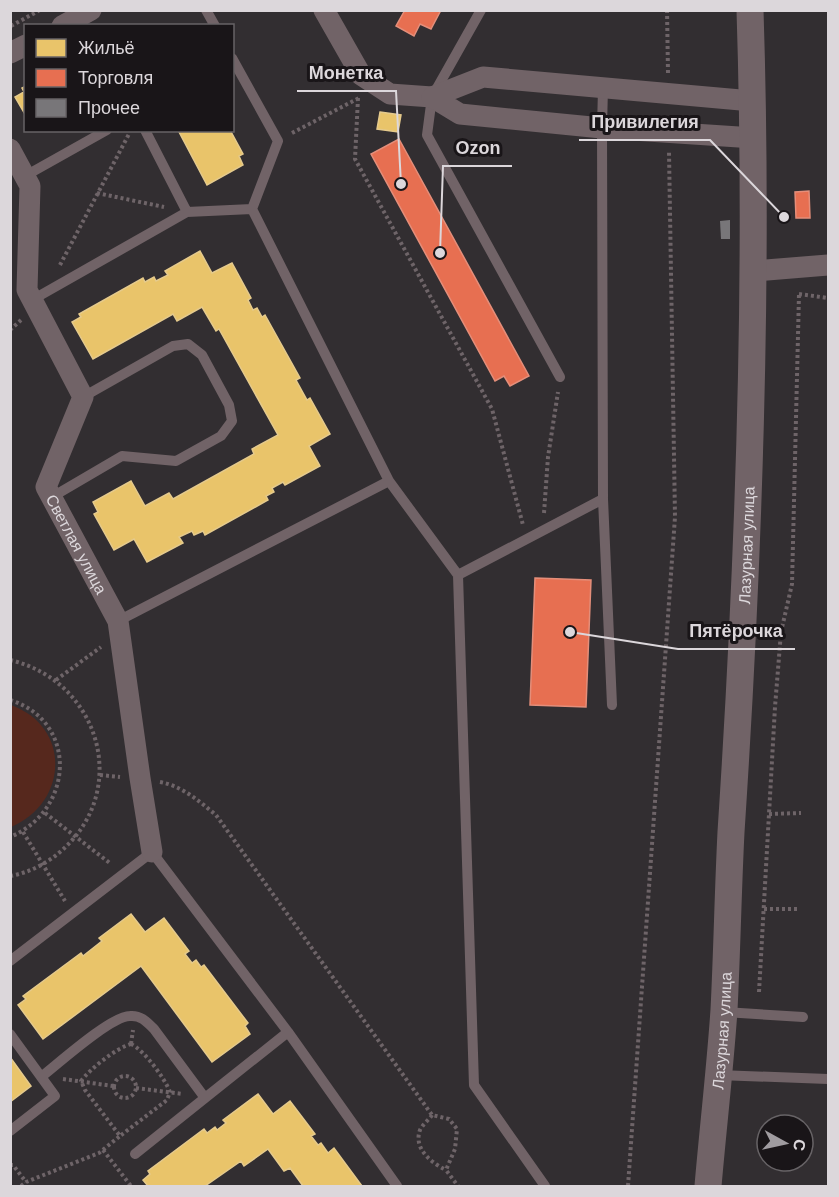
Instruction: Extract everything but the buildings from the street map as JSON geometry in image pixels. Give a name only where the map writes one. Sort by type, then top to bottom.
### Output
[{"type":"street","points":[[66,24],[91,10]]},
{"type":"street","points":[[324,10],[361,75],[390,94],[432,97],[483,77],[752,101]]},
{"type":"street","name":"Лазурная улица","points":[[708,1186],[723,1012],[750,495],[754,138],[750,10]]},
{"type":"street","points":[[10,53],[24,46]]},
{"type":"street","points":[[432,97],[460,114],[602,128],[754,138]]},
{"type":"street","points":[[10,149],[30,186],[27,290],[38,296],[83,397]]},
{"type":"street","points":[[754,271],[828,265]]},
{"type":"street","name":"Светлая улица","points":[[83,397],[46,487],[119,627],[152,852]]},
{"type":"lane","points":[[207,10],[214,24]]},
{"type":"lane","points":[[481,10],[432,97],[427,135],[560,377]]},
{"type":"lane","points":[[234,62],[278,141],[252,209],[390,481],[458,575],[474,1085],[543,1186]]},
{"type":"lane","points":[[603,88],[603,499],[612,705]]},
{"type":"lane","points":[[25,176],[103,132]]},
{"type":"lane","points":[[146,132],[187,212]]},
{"type":"lane","points":[[38,296],[187,212],[252,209]]},
{"type":"lane","points":[[52,497],[122,456],[176,461],[221,436],[232,421],[230,405],[202,355],[188,344],[173,346],[83,397]]},
{"type":"lane","points":[[119,627],[390,481]]},
{"type":"lane","points":[[458,575],[603,499]]},
{"type":"lane","points":[[10,961],[152,852],[288,1032],[397,1186]]},
{"type":"lane","points":[[723,1012],[803,1017]]},
{"type":"lane","points":[[41,1077],[115,1019],[130,1016],[144,1019],[154,1029],[205,1098]]},
{"type":"lane","points":[[135,1154],[288,1032]]},
{"type":"lane","points":[[10,1034],[55,1096],[10,1131]]},
{"type":"lane","points":[[718,1075],[828,1079]]},
{"type":"path","points":[[10,26],[40,10]]},
{"type":"path","points":[[668,10],[668,93]]},
{"type":"path","points":[[353,88],[358,98],[355,159],[492,408],[527,540]]},
{"type":"path","points":[[278,141],[358,98]]},
{"type":"path","points":[[38,296],[130,132]]},
{"type":"path","points":[[628,1186],[675,518],[669,133]]},
{"type":"path","points":[[97,193],[187,212]]},
{"type":"path","points":[[759,992],[781,632],[792,584],[799,294]]},
{"type":"path","points":[[542,531],[548,457],[560,377]]},
{"type":"path","points":[[56,680],[119,627]]},
{"type":"path","points":[[10,660],[43,671],[74,697],[86,714],[96,743],[100,775],[90,813],[67,846],[42,864],[10,876]]},
{"type":"path","points":[[10,700],[26,707],[37,716],[53,738],[58,751],[60,778],[54,797],[45,813],[34,825],[10,837]]},
{"type":"path","points":[[100,775],[140,778],[173,784],[216,815],[432,1115],[449,1119],[457,1129],[455,1149],[446,1170]]},
{"type":"path","points":[[45,813],[124,873]]},
{"type":"path","points":[[769,814],[801,813]]},
{"type":"path","points":[[23,832],[72,912]]},
{"type":"path","points":[[764,909],[798,909]]},
{"type":"path","points":[[21,1186],[103,1150],[167,1100],[170,1092],[167,1084],[138,1048],[131,1044],[120,1048],[81,1081]]},
{"type":"path","points":[[126,1076],[132,1078],[136,1088],[134,1094],[123,1098],[118,1096],[113,1086],[116,1080],[126,1076]]},
{"type":"path","points":[[41,1077],[113,1086]]},
{"type":"path","points":[[81,1081],[85,1090],[120,1137]]},
{"type":"path","points":[[136,1088],[205,1098]]},
{"type":"path","points":[[432,1115],[420,1131],[420,1147],[431,1163],[446,1170],[458,1186]]},
{"type":"path","points":[[103,1150],[131,1186]]},
{"type":"path","points":[[11,1163],[26,1182]]},
{"type":"shaded area","points":[[11,705],[31,716],[45,730],[53,747],[55,765],[52,784],[44,801],[30,816],[11,827]]},
{"type":"place","name":"Монетка","points":[[401,184]]},
{"type":"place","name":"Привилегия","points":[[784,217]]},
{"type":"place","name":"Ozon","points":[[440,253]]},
{"type":"place","name":"Пятёрочка","points":[[570,632]]}]
